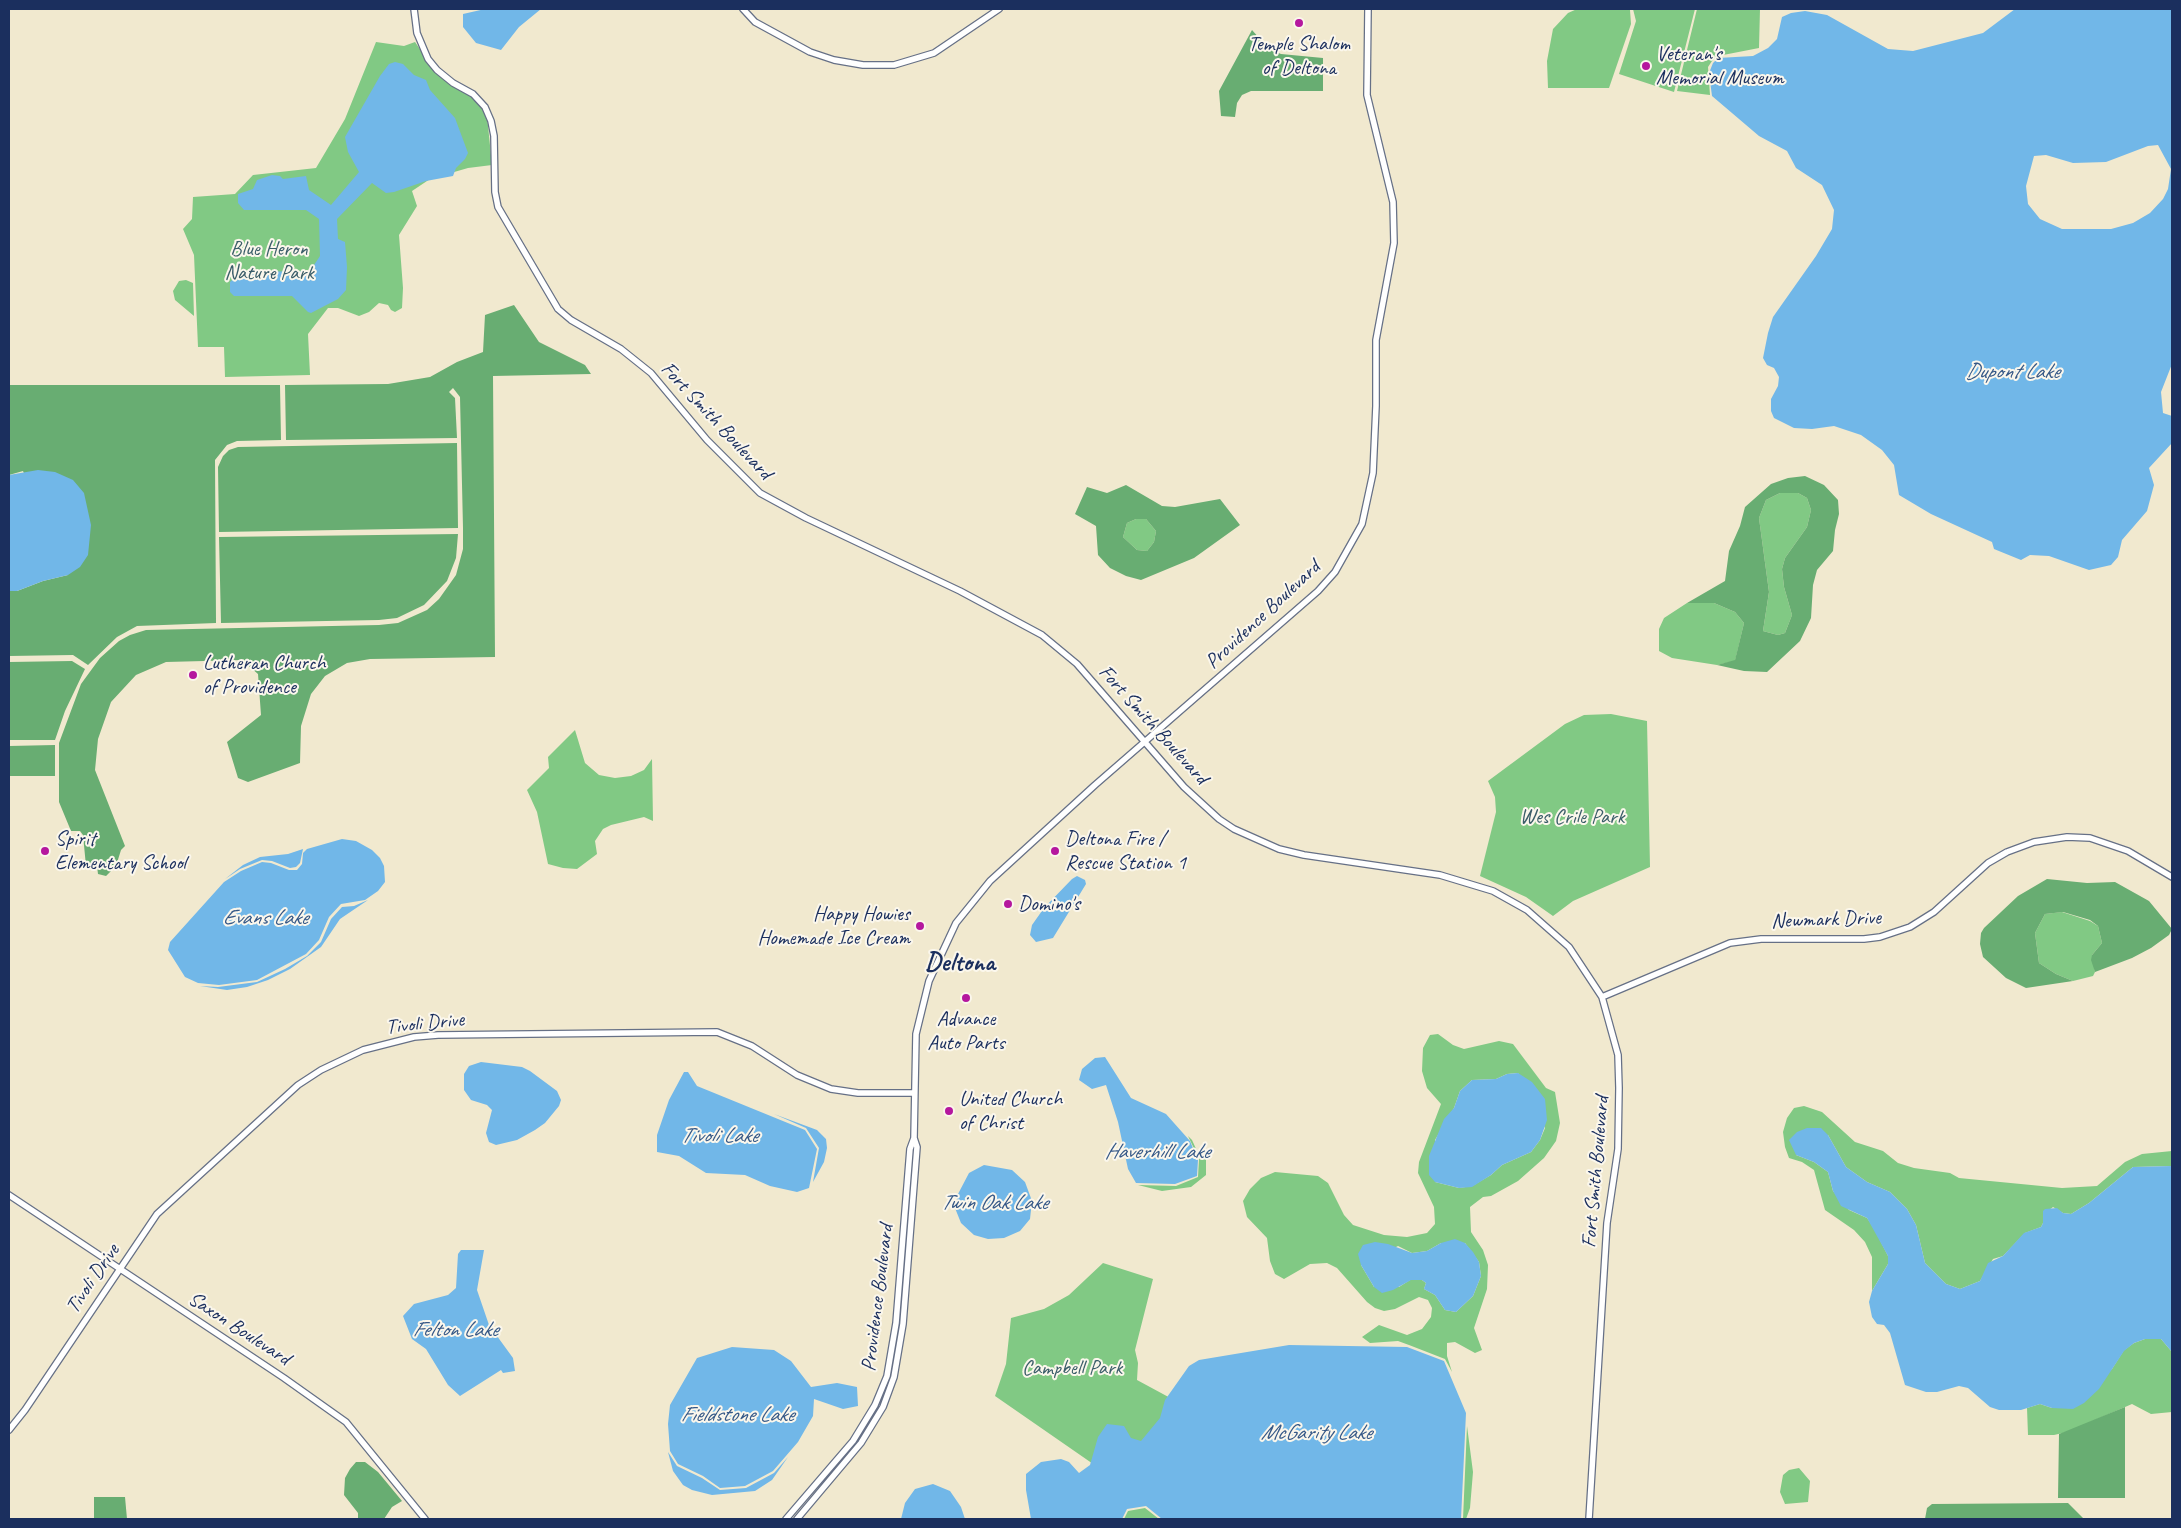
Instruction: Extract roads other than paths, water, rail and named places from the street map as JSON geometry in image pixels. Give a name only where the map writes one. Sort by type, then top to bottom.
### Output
[{"type":"street","name":"Fort Smith Boulevard","points":[[414,9],[418,39],[428,59],[437,70],[453,83],[473,94],[485,107],[491,121],[494,136],[495,192],[498,207],[551,300],[564,315],[620,350],[651,373],[707,440],[760,493],[806,518],[960,591],[1042,635],[1077,664],[1200,803],[1219,820],[1254,839],[1304,855],[1440,875],[1470,883],[1512,900],[1540,920],[1570,947],[1602,997],[1618,1055],[1618,1149],[1607,1223],[1589,1519]]},
{"type":"street","points":[[742,9],[755,22],[810,52],[834,60],[863,65],[894,64],[915,60],[934,53],[999,9]]},
{"type":"street","name":"Providence Boulevard","points":[[797,1519],[861,1443],[883,1407],[894,1377],[903,1324],[917,1147],[914,1138],[916,1034],[922,1002],[942,949],[956,923],[990,881],[1318,591],[1335,572],[1362,524],[1373,473],[1376,340],[1394,243],[1393,202],[1368,95],[1368,9]]},
{"type":"street","name":"Newmark Drive","points":[[1602,997],[1730,942],[1761,939],[1864,939],[1880,937],[1910,928],[1934,912],[1988,863],[2007,852],[2043,840],[2075,837],[2105,842],[2144,859],[2172,877]]},
{"type":"street","name":"Tivoli Drive","points":[[9,1430],[25,1410],[119,1268],[157,1214],[170,1200],[298,1085],[321,1070],[363,1050],[414,1037],[551,1033],[717,1032],[752,1046],[797,1075],[831,1089],[858,1093],[914,1093]]},
{"type":"street","name":"Providence Boulevard","points":[[786,1519],[853,1441],[875,1405],[887,1376],[896,1323],[910,1149],[914,1138]]},
{"type":"street","name":"Saxon Boulevard","points":[[9,1195],[284,1378],[346,1422],[425,1519]]},
{"type":"water","points":[[485,9],[541,9],[519,27],[501,50],[476,43],[463,27],[463,14]]},
{"type":"water","name":"Dupont Lake","points":[[2015,9],[2172,9],[2172,364],[2161,392],[2163,413],[2172,416],[2172,443],[2149,468],[2154,485],[2147,511],[2122,540],[2118,557],[2111,565],[2089,570],[2049,556],[2030,555],[2021,560],[1994,549],[1992,542],[1931,514],[1899,495],[1894,465],[1882,450],[1861,435],[1834,426],[1812,429],[1794,428],[1774,418],[1771,411],[1771,399],[1778,386],[1779,377],[1774,368],[1767,365],[1763,358],[1773,317],[1816,256],[1832,229],[1834,210],[1822,185],[1796,168],[1787,151],[1759,136],[1712,96],[1709,73],[1713,63],[1718,58],[1753,56],[1768,48],[1777,39],[1782,17],[1791,13],[1805,11],[1827,15],[1888,49],[1913,51],[1983,33]],"holes":[[[2158,145],[2171,169],[2168,189],[2163,199],[2150,213],[2133,223],[2111,229],[2062,229],[2040,219],[2028,204],[2026,186],[2034,156],[2046,155],[2073,163],[2106,162],[2148,146]]]},
{"type":"water","points":[[395,62],[403,64],[414,75],[426,80],[430,90],[455,118],[468,153],[465,159],[456,168],[453,176],[426,181],[394,192],[386,193],[372,183],[337,219],[338,239],[345,242],[347,267],[346,290],[338,299],[311,313],[292,296],[234,296],[230,292],[230,282],[240,272],[310,271],[320,256],[319,219],[306,210],[244,210],[238,203],[238,194],[253,189],[257,180],[272,175],[280,176],[283,179],[306,176],[309,190],[331,205],[359,172],[348,152],[345,137],[380,76],[389,64]]},
{"type":"water","points":[[38,470],[55,472],[73,480],[84,493],[91,525],[88,555],[80,567],[68,575],[43,581],[17,591],[9,591],[9,475]]},
{"type":"water","name":"Evans Lake","points":[[342,839],[356,841],[372,850],[380,858],[384,866],[385,882],[378,891],[365,900],[341,904],[329,917],[319,940],[306,954],[257,980],[219,985],[198,983],[185,977],[168,950],[170,942],[224,882],[241,871],[262,862],[271,863],[289,870],[297,870],[302,864],[303,853],[307,849]]},
{"type":"water","points":[[303,849],[300,863],[296,867],[290,868],[272,861],[262,860],[240,869],[225,879],[243,865],[260,857],[288,854]]},
{"type":"water","points":[[1077,876],[1085,880],[1086,884],[1053,938],[1036,942],[1030,935],[1032,925],[1044,908]]},
{"type":"water","points":[[368,900],[340,919],[321,947],[290,969],[268,980],[247,987],[227,990],[200,986],[218,987],[257,982],[285,969],[307,956],[321,942],[331,919],[342,907],[354,906]]},
{"type":"water","name":"Haverhill Lake","points":[[1105,1057],[1131,1098],[1166,1114],[1190,1141],[1198,1160],[1197,1176],[1175,1184],[1136,1183],[1128,1169],[1118,1122],[1106,1085],[1092,1089],[1079,1080],[1082,1069],[1095,1058]]},
{"type":"water","points":[[481,1062],[522,1067],[530,1071],[557,1091],[561,1100],[559,1106],[545,1123],[517,1140],[496,1145],[489,1142],[486,1133],[492,1110],[487,1105],[471,1100],[464,1090],[464,1074],[469,1066]]},
{"type":"water","name":"Tivoli Lake","points":[[684,1072],[688,1072],[697,1086],[805,1130],[817,1149],[809,1188],[797,1192],[770,1186],[745,1175],[706,1173],[679,1156],[657,1152],[657,1135],[669,1100]]},
{"type":"water","points":[[1518,1073],[1532,1082],[1545,1099],[1547,1120],[1540,1140],[1531,1152],[1502,1165],[1491,1175],[1472,1187],[1459,1188],[1435,1182],[1429,1175],[1429,1156],[1444,1119],[1454,1108],[1460,1091],[1472,1080],[1496,1079],[1507,1074]]},
{"type":"water","points":[[774,1114],[817,1130],[826,1139],[827,1148],[824,1162],[813,1182],[819,1148],[806,1128]]},
{"type":"water","points":[[1807,1128],[1821,1128],[1828,1135],[1846,1167],[1867,1182],[1890,1192],[1907,1209],[1916,1225],[1925,1263],[1946,1284],[1960,1289],[1980,1281],[1988,1263],[2003,1256],[2024,1233],[2041,1227],[2043,1211],[2045,1209],[2057,1208],[2063,1213],[2071,1214],[2089,1203],[2133,1167],[2172,1166],[2172,1352],[2161,1339],[2145,1339],[2134,1343],[2124,1351],[2099,1389],[2084,1403],[2073,1409],[2052,1408],[2040,1404],[2021,1410],[1999,1410],[1990,1407],[1968,1388],[1959,1386],[1937,1392],[1926,1392],[1905,1385],[1890,1333],[1884,1325],[1877,1324],[1872,1317],[1869,1302],[1872,1291],[1888,1264],[1888,1256],[1867,1218],[1841,1206],[1833,1191],[1828,1172],[1814,1162],[1796,1155],[1789,1140],[1797,1132]]},
{"type":"water","name":"Twin Oak Lake","points":[[984,1165],[1012,1170],[1025,1182],[1032,1201],[1030,1219],[1020,1231],[1004,1238],[988,1239],[974,1235],[961,1223],[955,1208],[958,1194],[969,1173]]},
{"type":"water","points":[[1455,1239],[1465,1243],[1473,1252],[1479,1262],[1481,1276],[1473,1296],[1456,1312],[1445,1310],[1435,1295],[1424,1289],[1426,1283],[1422,1280],[1411,1280],[1393,1290],[1382,1293],[1374,1287],[1361,1265],[1358,1254],[1363,1245],[1375,1242],[1388,1244],[1412,1253],[1427,1251],[1441,1243]]},
{"type":"water","name":"Felton Lake","points":[[461,1250],[484,1250],[477,1290],[489,1325],[513,1358],[515,1371],[503,1373],[501,1370],[460,1396],[448,1385],[426,1349],[412,1339],[403,1316],[414,1304],[448,1295],[456,1288],[458,1254]]},
{"type":"water","name":"McGarity Lake","points":[[1289,1345],[1407,1347],[1444,1361],[1466,1413],[1461,1519],[1162,1519],[1146,1506],[1127,1509],[1122,1519],[1031,1519],[1026,1490],[1026,1474],[1041,1462],[1061,1459],[1069,1462],[1079,1473],[1090,1465],[1098,1437],[1107,1424],[1124,1426],[1131,1438],[1141,1441],[1160,1418],[1165,1400],[1189,1366],[1199,1360]]},
{"type":"water","name":"Fieldstone Lake","points":[[732,1347],[774,1350],[791,1361],[811,1387],[837,1383],[857,1387],[858,1406],[843,1409],[814,1399],[813,1416],[798,1442],[773,1471],[745,1486],[720,1488],[703,1476],[678,1464],[670,1451],[668,1424],[670,1405],[697,1358]]},
{"type":"water","points":[[668,1452],[677,1466],[702,1478],[720,1490],[746,1488],[774,1473],[788,1457],[772,1480],[755,1491],[712,1495],[692,1490],[683,1485],[673,1471]]},
{"type":"water","points":[[933,1484],[950,1491],[961,1507],[965,1519],[901,1519],[905,1503],[915,1489]]},
{"type":"place","name":"Temple Shalom of Deltona","points":[[1299,23]]},
{"type":"place","name":"Veteran's Memorial Museum","points":[[1646,66]]},
{"type":"place","name":"Lutheran Church of Providence","points":[[193,675]]},
{"type":"place","name":"Spirit Elementary School","points":[[45,851]]},
{"type":"place","name":"Deltona Fire / Rescue Station 1","points":[[1055,851]]},
{"type":"place","name":"Domino's","points":[[1008,904]]},
{"type":"place","name":"Happy Howies Homemade Ice Cream","points":[[920,926]]},
{"type":"place","name":"Advance Auto Parts","points":[[966,998]]},
{"type":"place","name":"United Church of Christ","points":[[949,1111]]},
{"type":"district","name":"Deltona","points":[[960,963]]},
{"type":"park label","name":"Blue Heron Nature Park","points":[[269,261]]},
{"type":"park label","name":"Wes Crile Park","points":[[1572,817]]},
{"type":"park label","name":"Campbell Park","points":[[1072,1368]]}]
